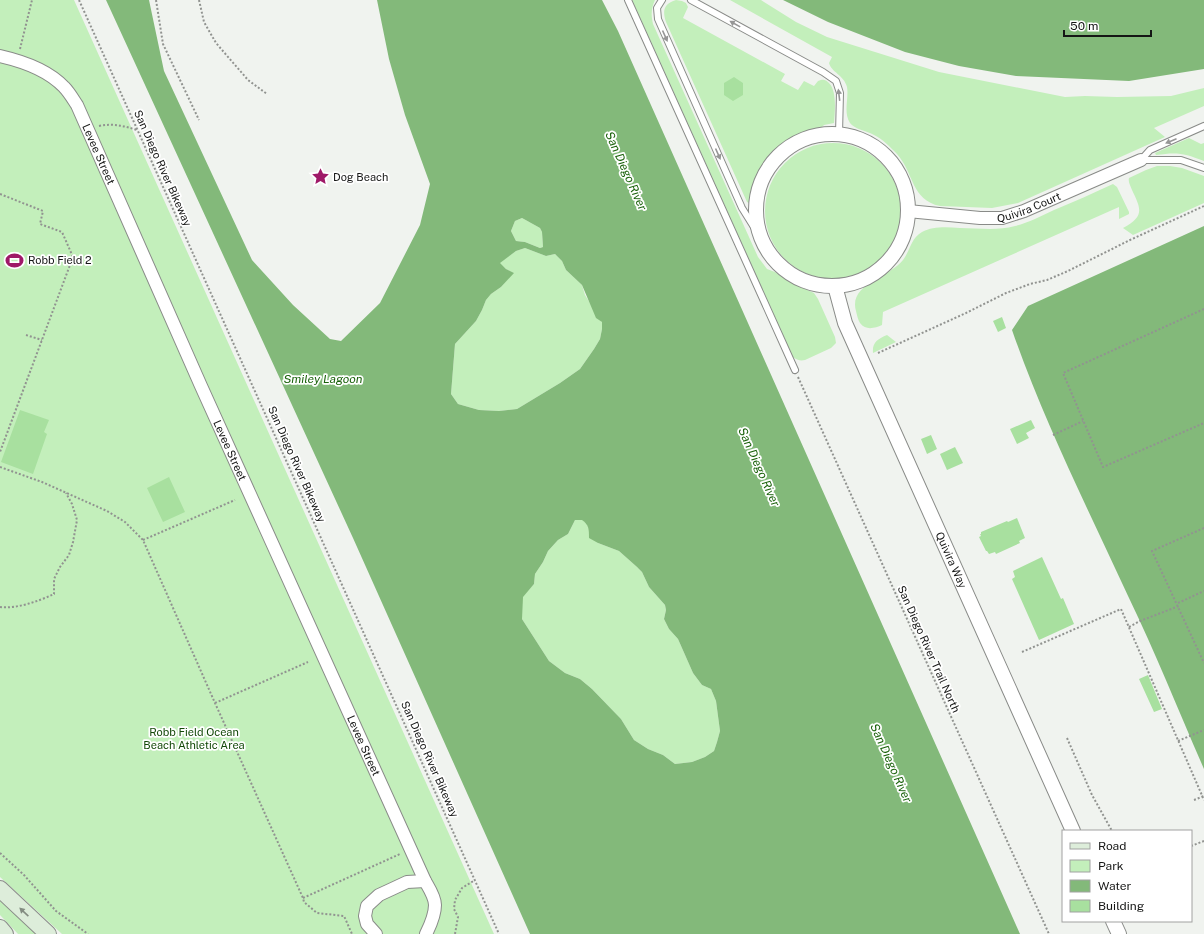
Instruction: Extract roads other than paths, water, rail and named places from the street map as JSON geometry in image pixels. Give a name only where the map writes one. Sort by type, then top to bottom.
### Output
[{"type":"main road","points":[[0,889],[48,934]]},
{"type":"main road","points":[[0,928],[5,934]]},
{"type":"street","name":"Levee Street","points":[[0,56],[17,61],[46,73],[65,87],[77,105],[204,393],[430,891],[435,905],[432,920],[426,934]]},
{"type":"street","points":[[839,134],[861,139],[880,151],[896,168],[905,188],[908,211],[906,230],[898,248],[887,263],[872,275],[854,283],[835,286],[812,284],[791,274],[774,259],[762,240],[756,218],[757,196],[764,174],[778,156],[795,142],[817,135],[839,134]]},
{"type":"street","name":"Quivira Court","points":[[908,211],[980,218],[1002,218],[1024,212],[1141,160]]},
{"type":"street","name":"Quivira Way","points":[[835,286],[845,323],[1073,830]]},
{"type":"street","points":[[376,934],[366,924],[365,916],[367,906],[379,895],[407,882],[425,881]]},
{"type":"street","points":[[1113,922],[1119,934]]},
{"type":"lane","points":[[628,0],[795,370]]},
{"type":"lane","points":[[662,0],[657,8],[658,19],[742,208],[762,240]]},
{"type":"lane","points":[[691,0],[823,72],[836,81],[840,93],[839,134]]},
{"type":"lane","points":[[1141,160],[1150,150],[1204,126]]},
{"type":"lane","points":[[1141,160],[1182,160],[1204,168]]},
{"type":"water","points":[[106,0],[149,0],[164,71],[252,260],[293,305],[330,339],[341,341],[380,303],[420,225],[430,184],[405,115],[389,59],[377,0],[602,0],[618,31],[1020,934],[530,934],[353,538]],"holes":[[[522,218],[540,228],[542,232],[543,247],[540,248],[525,242],[516,241],[511,231],[515,221]],[[525,248],[546,256],[555,254],[562,261],[566,270],[582,285],[596,318],[602,322],[600,339],[580,369],[517,409],[499,411],[479,410],[458,404],[451,394],[455,344],[476,321],[486,300],[514,273],[506,269],[500,263],[516,251]],[[575,520],[582,520],[588,528],[589,538],[619,551],[642,572],[649,587],[665,605],[666,610],[664,619],[669,629],[678,639],[693,673],[702,685],[711,689],[716,701],[720,731],[714,751],[705,757],[692,762],[675,764],[663,755],[648,749],[634,740],[621,719],[592,689],[580,679],[565,673],[549,661],[522,619],[523,597],[534,584],[535,574],[548,551],[558,540],[568,534]]]},
{"type":"water","points":[[783,0],[1204,0],[1204,69],[1129,81],[1016,76],[959,66],[905,52],[828,22]]},
{"type":"water","points":[[1204,226],[1204,769],[1149,640],[1052,432],[1012,330],[1028,306]]},
{"type":"place","name":"Dog Beach","points":[[320,177]]},
{"type":"place","name":"Robb Field 2","points":[[15,260]]},
{"type":"water label","name":"San Diego River","points":[[626,171]]},
{"type":"water label","name":"Smiley Lagoon","points":[[323,379]]},
{"type":"water label","name":"San Diego River","points":[[759,467]]},
{"type":"water label","name":"San Diego River","points":[[891,763]]},
{"type":"park label","name":"Robb Field Ocean Beach Athletic Area","points":[[194,738]]}]
